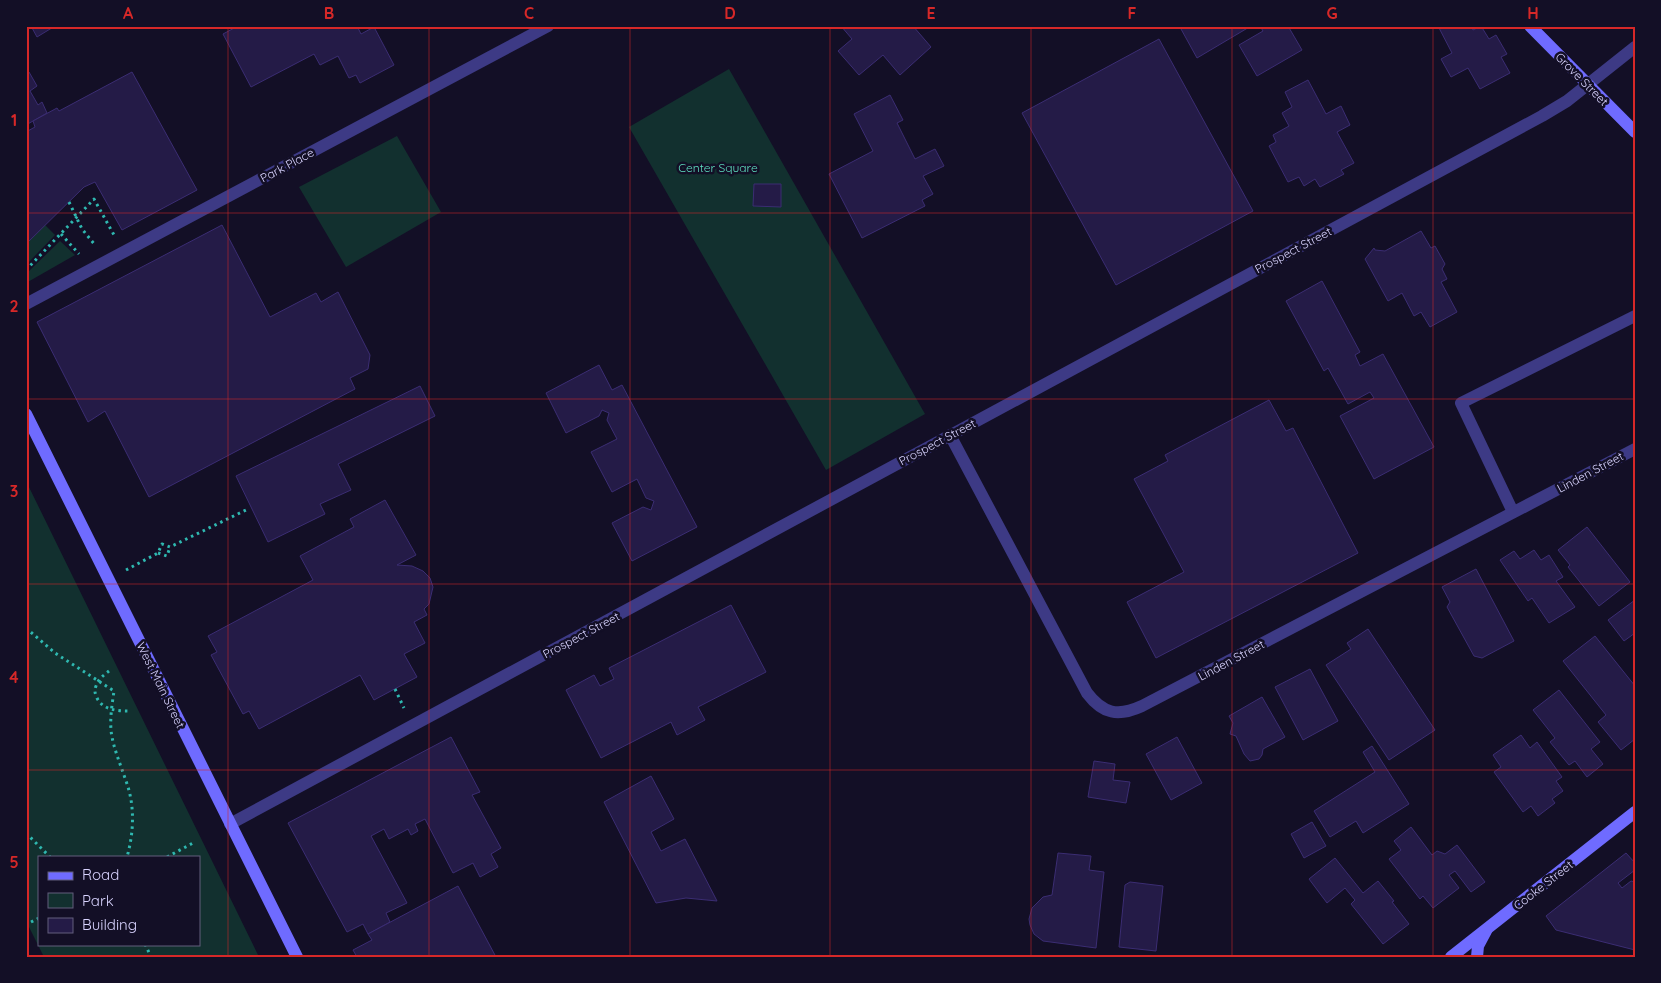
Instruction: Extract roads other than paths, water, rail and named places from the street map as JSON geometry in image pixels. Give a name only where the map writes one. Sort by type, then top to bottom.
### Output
[{"type":"main road","name":"Grove Street","points":[[1530,26],[1635,132]]},
{"type":"main road","name":"West Main Street","points":[[26,414],[297,957]]},
{"type":"main road","name":"Cooke Street","points":[[1451,957],[1635,812]]},
{"type":"main road","points":[[1476,957],[1481,939],[1496,921]]},
{"type":"street","name":"Park Place","points":[[26,304],[548,26]]},
{"type":"street","name":"Prospect Street","points":[[230,824],[1542,116],[1567,101],[1635,48]]},
{"type":"street","points":[[1513,512],[1461,403],[1635,316]]},
{"type":"street","name":"Linden Street","points":[[950,435],[1087,693],[1103,709],[1112,712],[1123,712],[1142,706],[1635,449]]},
{"type":"park label","name":"Center Square","points":[[718,167]]}]
